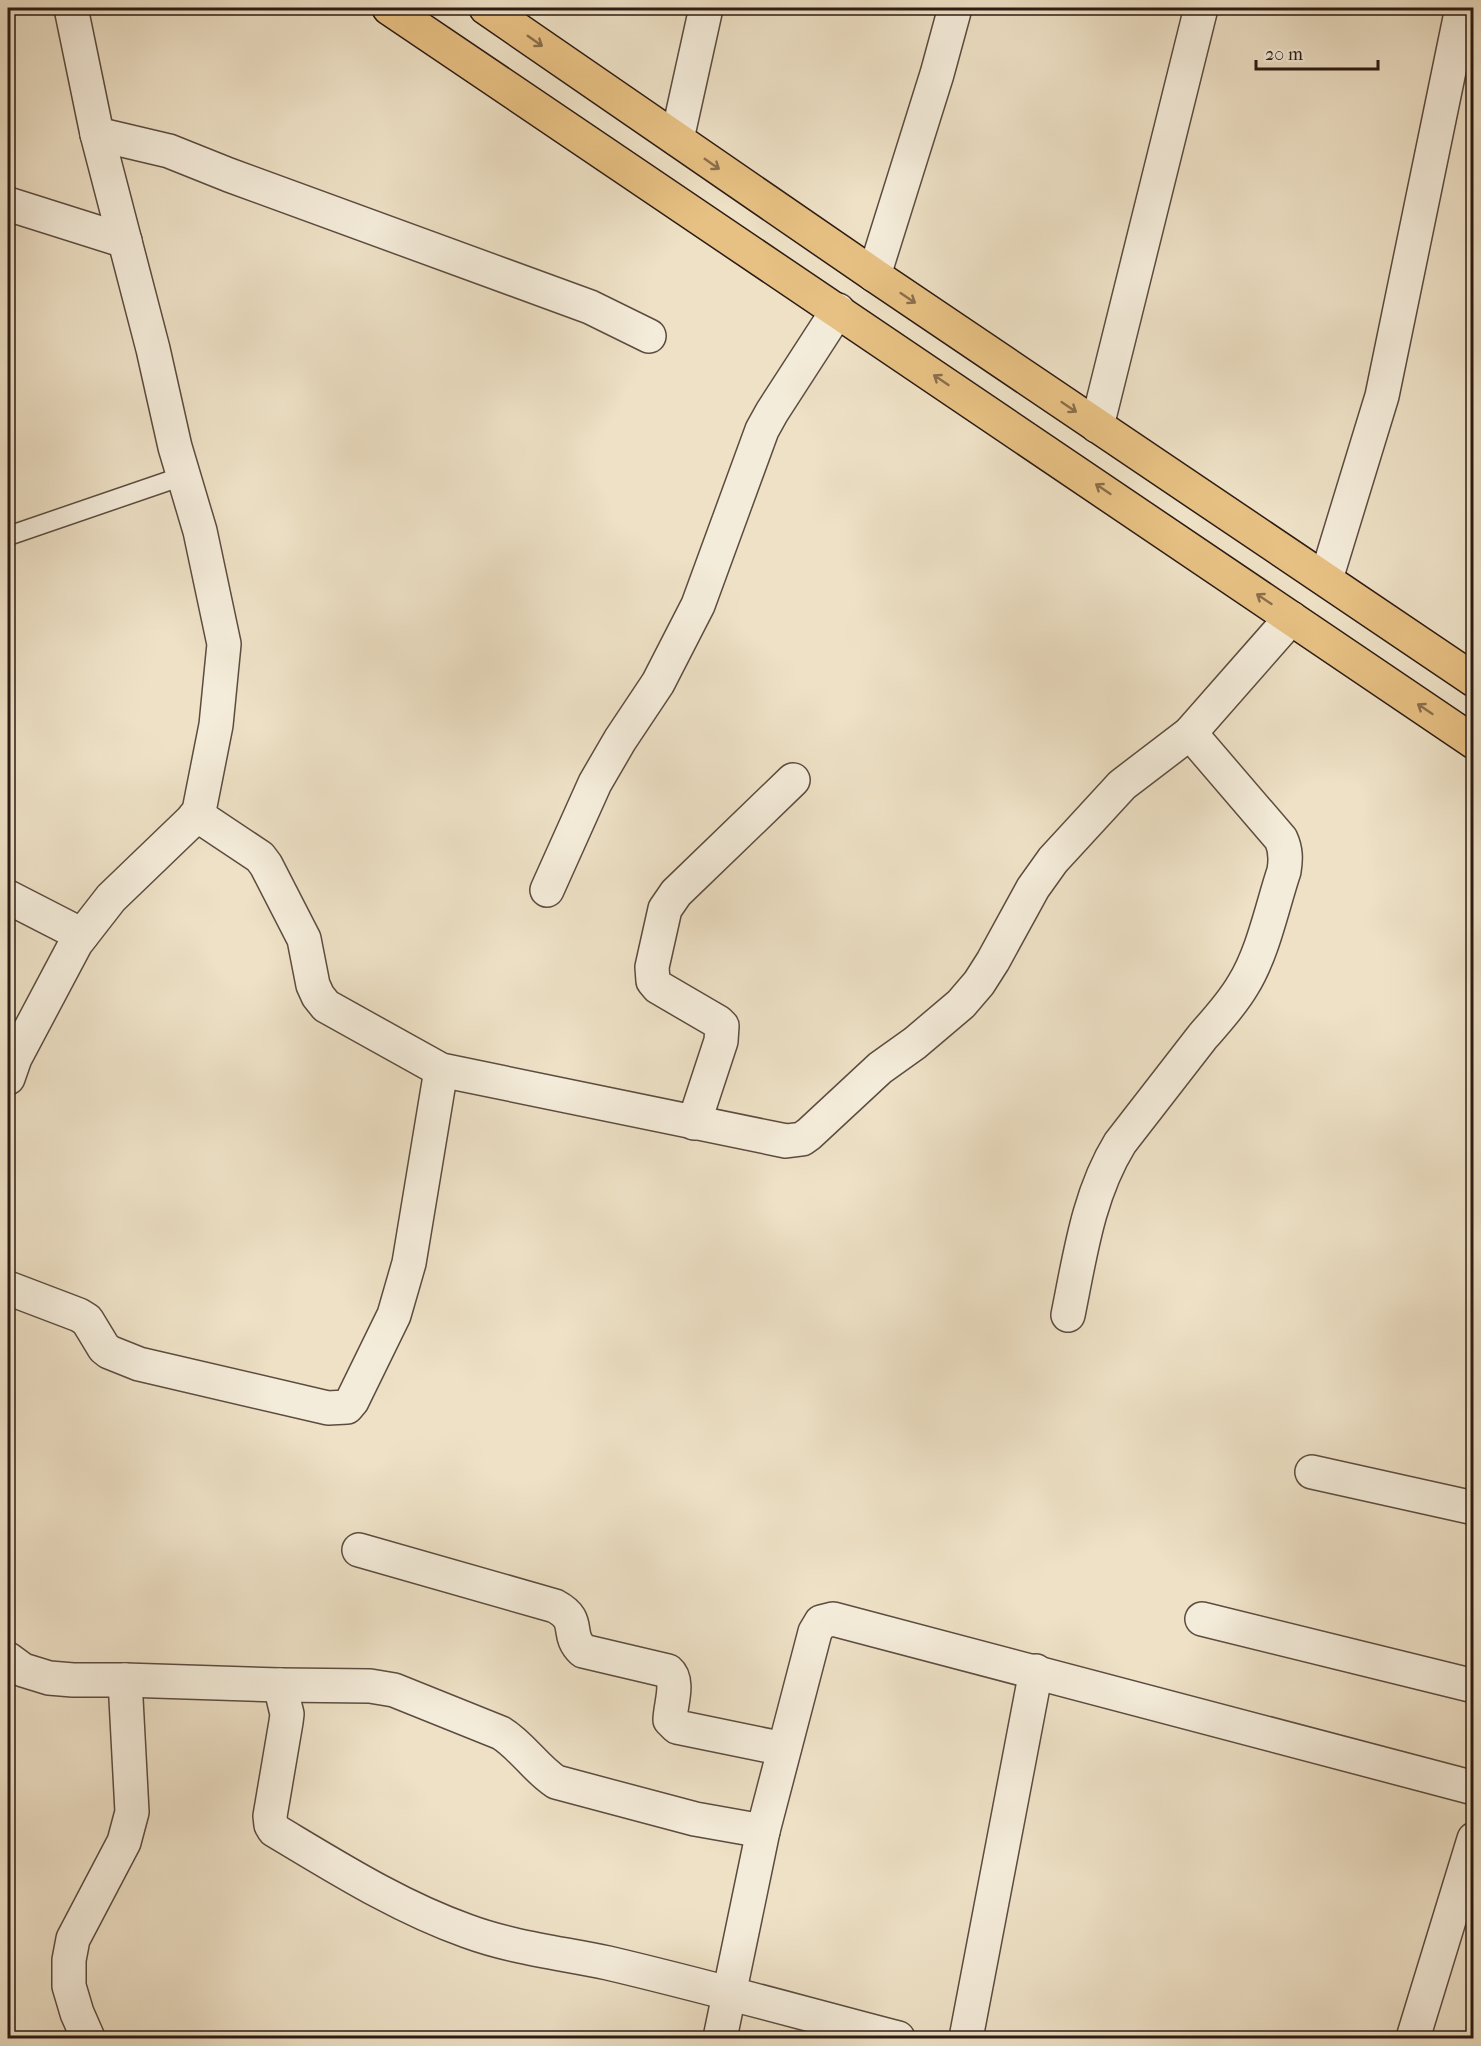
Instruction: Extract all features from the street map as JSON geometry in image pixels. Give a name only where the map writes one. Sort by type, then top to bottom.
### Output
[{"type":"main road","points":[[389,8],[1473,742]]},
{"type":"main road","points":[[486,8],[874,275],[1473,680]]},
{"type":"street","points":[[8,1078],[15,1058],[69,955],[82,935],[111,898],[197,815],[216,725],[224,644],[200,531],[183,476],[97,134],[71,8]]},
{"type":"street","points":[[677,140],[706,8]]},
{"type":"street","points":[[874,275],[937,74],[955,8]]},
{"type":"street","points":[[1097,426],[1201,8]]},
{"type":"street","points":[[1326,579],[1382,396],[1462,8]]},
{"type":"street","points":[[97,134],[169,151],[238,179],[590,306],[649,336]]},
{"type":"street","points":[[8,204],[125,241]]},
{"type":"street","points":[[547,890],[595,783],[658,683],[698,605],[762,430],[838,310]]},
{"type":"street","points":[[197,815],[260,857],[266,865],[304,939],[313,985],[321,1001],[326,1006],[441,1070],[694,1123],[794,1141],[809,1134],[880,1068],[915,1043],[961,1004],[979,983],[1033,888],[1053,860],[1122,785],[1190,732],[1291,618]]},
{"type":"street","points":[[1068,1315],[1087,1220],[1109,1160],[1244,984],[1263,937],[1284,871],[1285,848],[1281,839],[1190,732]]},
{"type":"street","points":[[694,1123],[721,1041],[722,1026],[658,987],[653,981],[652,967],[665,909],[676,893],[793,780]]},
{"type":"street","points":[[8,897],[82,935]]},
{"type":"street","points":[[8,1288],[79,1315],[87,1320],[104,1348],[138,1365],[328,1408],[347,1407],[394,1315],[402,1291],[409,1263],[441,1070]]},
{"type":"street","points":[[1312,1472],[1473,1508]]},
{"type":"street","points":[[359,1550],[555,1606],[566,1612],[570,1618],[575,1644],[583,1651],[668,1671],[673,1675],[670,1720],[677,1727],[784,1749]]},
{"type":"street","points":[[1202,1618],[1473,1686]]},
{"type":"street","points":[[720,2038],[763,1831],[815,1632],[821,1622],[826,1620],[842,1621],[1036,1671],[1473,1788]]},
{"type":"street","points":[[8,1659],[23,1670],[49,1678],[370,1686],[394,1690],[512,1739],[546,1776],[568,1787],[695,1819],[763,1831]]},
{"type":"street","points":[[966,2038],[1036,1671]]},
{"type":"street","points":[[88,2038],[69,1986],[69,1960],[72,1939],[129,1829],[132,1812],[125,1680]]},
{"type":"street","points":[[280,1685],[287,1714],[270,1816],[274,1830],[365,1884],[466,1931],[500,1942],[607,1963],[898,2038]]},
{"type":"street","points":[[1413,2038],[1473,1839]]},
{"type":"lane","points":[[8,536],[183,476]]}]
